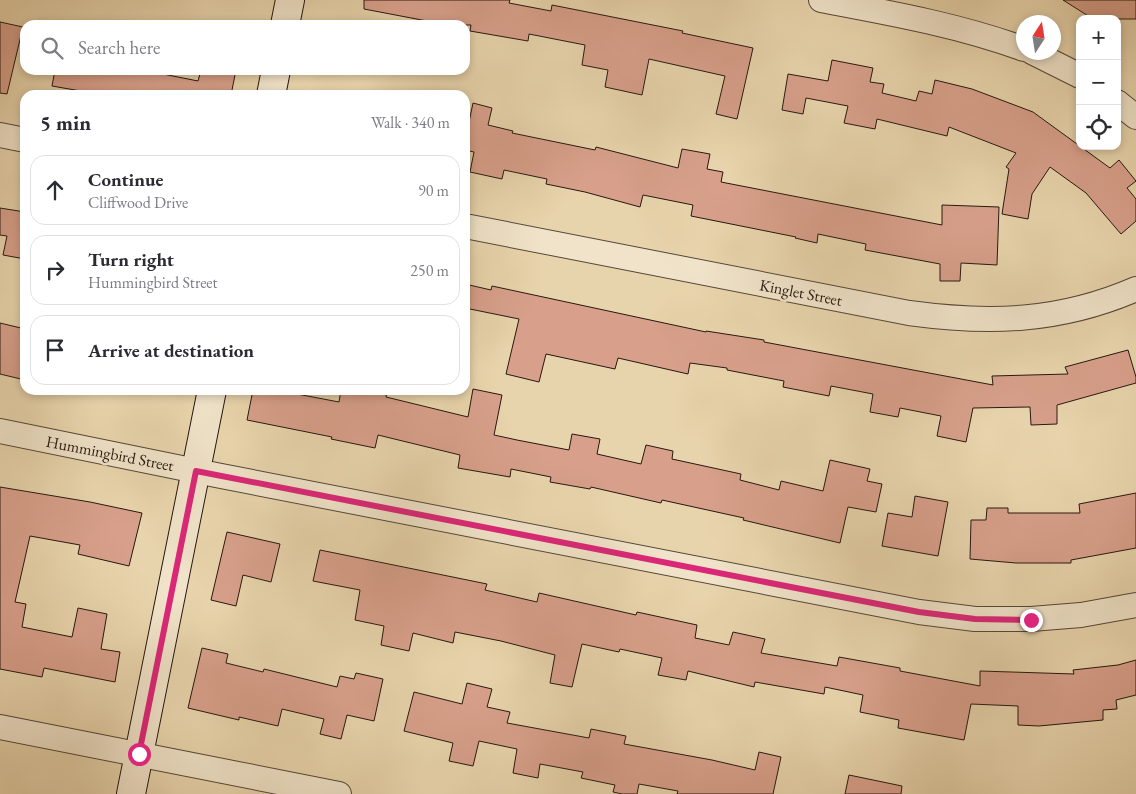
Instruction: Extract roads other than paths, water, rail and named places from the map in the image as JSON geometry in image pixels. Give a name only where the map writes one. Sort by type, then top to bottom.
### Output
[{"type":"street","points":[[286,20],[290,0]]},
{"type":"street","points":[[821,0],[927,21],[1016,46]]},
{"type":"street","points":[[1048,60],[1076,74]]},
{"type":"street","points":[[272,90],[275,75]]},
{"type":"street","points":[[1121,105],[1136,117]]},
{"type":"street","points":[[0,135],[20,139]]},
{"type":"street","name":"Kinglet Street","points":[[470,227],[909,313],[952,319],[987,320],[1035,317],[1068,312],[1136,289]]},
{"type":"street","points":[[131,794],[211,395]]},
{"type":"street","name":"Hummingbird Street","points":[[0,431],[919,612],[975,619],[1031,620],[1081,615],[1136,605]]},
{"type":"street","points":[[0,726],[339,794]]}]
